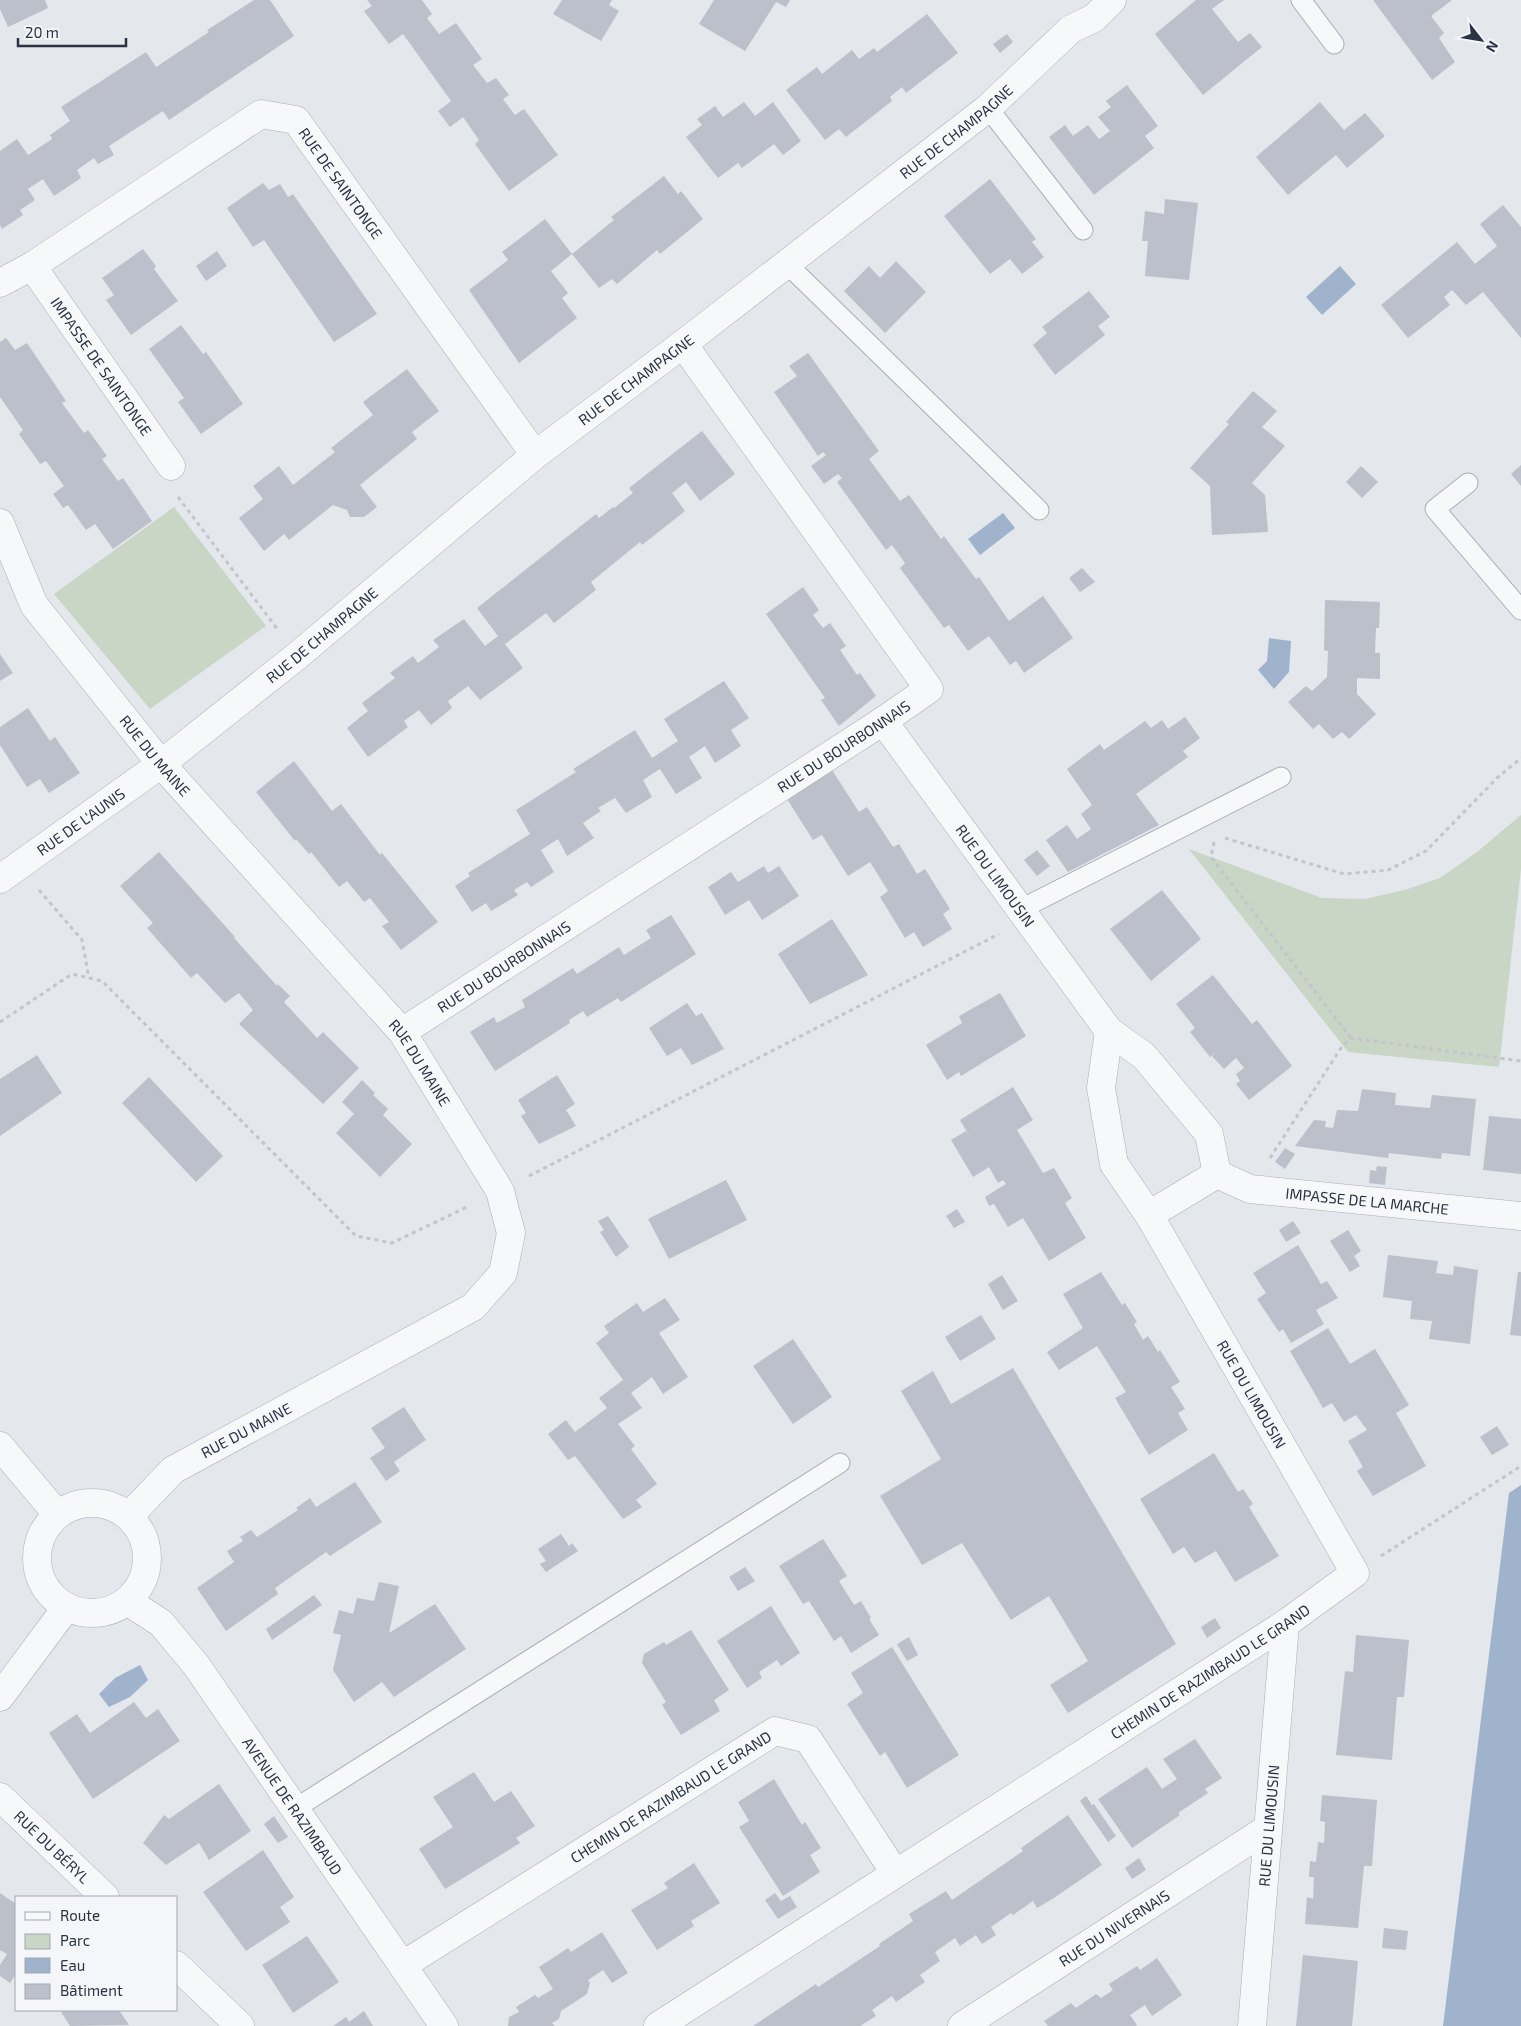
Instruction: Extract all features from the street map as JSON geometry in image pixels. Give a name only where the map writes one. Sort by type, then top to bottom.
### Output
[{"type":"street","name":"RUE DE CHAMPAGNE","points":[[161,764],[297,656],[535,455],[683,344],[988,108],[1071,28],[1100,6]]},
{"type":"street","name":"RUE DE SAINTONGE","points":[[0,283],[32,266],[261,114],[296,120],[535,455]]},
{"type":"street","name":"IMPASSE DE SAINTONGE","points":[[32,266],[171,466]]},
{"type":"street","name":"RUE DU BOURBONNAIS","points":[[402,1032],[883,720],[929,688],[683,344]]},
{"type":"street","name":"RUE DU MAINE","points":[[0,523],[34,605],[161,764],[402,1032],[500,1191],[511,1233],[504,1273],[473,1307],[172,1470],[129,1516]]},
{"type":"street","name":"RUE DU LIMOUSIN","points":[[883,720],[1108,1031],[1144,1056],[1209,1134],[1217,1174]]},
{"type":"street","name":"RUE DE L'AUNIS","points":[[9,872],[161,764]]},
{"type":"street","name":"RUE DU LIMOUSIN","points":[[1108,1031],[1101,1088],[1114,1164],[1148,1215],[1355,1573]]},
{"type":"street","name":"IMPASSE DE LA MARCHE","points":[[1217,1174],[1250,1189],[1521,1216]]},
{"type":"street","points":[[1148,1215],[1217,1174]]},
{"type":"street","points":[[0,1446],[57,1514]]},
{"type":"street","points":[[86,1502],[101,1503],[116,1508],[129,1516],[141,1532],[147,1549],[146,1568],[140,1586],[127,1601],[113,1610],[98,1613],[82,1613],[66,1608],[52,1597],[41,1581],[36,1564],[38,1545],[45,1528],[57,1514],[71,1506],[86,1502]]},
{"type":"street","name":"CHEMIN DE RAZIMBAUD LE GRAND","points":[[658,2026],[1285,1624],[1355,1573]]},
{"type":"street","name":"AVENUE DE RAZIMBAUD","points":[[127,1601],[161,1623],[196,1665],[444,2026]]},
{"type":"street","points":[[0,1697],[66,1608]]},
{"type":"street","name":"RUE DU LIMOUSIN","points":[[1252,2026],[1285,1624]]},
{"type":"street","name":"CHEMIN DE RAZIMBAUD LE GRAND","points":[[403,1965],[775,1731],[808,1739],[895,1873]]},
{"type":"street","name":"RUE DU BÉRYL","points":[[0,1797],[104,1896]]},
{"type":"street","name":"RUE DU NIVERNAIS","points":[[962,2026],[1267,1829]]},
{"type":"street","points":[[178,1968],[240,2026]]},
{"type":"lane","points":[[1300,0],[1334,44]]},
{"type":"lane","points":[[988,108],[1083,230]]},
{"type":"lane","points":[[786,263],[1039,510]]},
{"type":"lane","points":[[1468,483],[1435,509],[1521,610]]},
{"type":"lane","points":[[1025,914],[1281,777]]},
{"type":"lane","points":[[296,1808],[840,1463]]},
{"type":"path","points":[[171,466],[171,489],[297,656]]},
{"type":"path","points":[[1521,758],[1497,778],[1426,851],[1388,870],[1344,874],[1216,835],[1211,857],[1351,1038],[1521,1061]]},
{"type":"path","points":[[9,872],[82,940],[89,978]]},
{"type":"path","points":[[0,1022],[72,974],[102,981],[356,1236],[392,1244],[500,1191],[1025,914]]},
{"type":"path","points":[[1250,1189],[1343,1045],[1351,1038]]},
{"type":"path","points":[[1355,1573],[1521,1466]]},
{"type":"green space","points":[[174,507],[266,626],[150,709],[54,594]]},
{"type":"green space","points":[[1521,815],[1521,869],[1499,1067],[1348,1052],[1189,849],[1322,898],[1365,899],[1408,889],[1440,878],[1477,852]]},
{"type":"water","points":[[1340,266],[1356,284],[1322,315],[1306,297]]},
{"type":"water","points":[[1003,513],[1015,528],[980,555],[968,539]]},
{"type":"water","points":[[1269,638],[1291,641],[1289,672],[1274,689],[1258,670],[1267,661]]},
{"type":"water","points":[[1521,1485],[1521,2026],[1443,2026],[1509,1493]]},
{"type":"water","points":[[140,1665],[148,1680],[130,1697],[109,1707],[99,1694],[115,1678]]},
{"type":"building","points":[[0,0],[45,0],[48,8],[8,27],[0,9]]},
{"type":"building","points":[[254,0],[270,0],[294,36],[169,120],[163,111],[109,146],[114,155],[98,164],[94,158],[77,170],[81,178],[54,196],[43,179],[28,189],[35,200],[20,210],[23,215],[2,229],[0,225],[0,151],[17,139],[28,155],[52,139],[50,135],[70,121],[61,107],[146,52],[156,67],[209,32],[207,30]]},
{"type":"building","points":[[367,0],[422,0],[432,14],[427,18],[439,34],[456,23],[482,59],[473,65],[487,83],[496,78],[509,95],[503,99],[515,115],[524,109],[558,155],[509,191],[475,144],[479,140],[463,117],[450,127],[438,111],[451,101],[403,34],[389,44],[364,11],[372,6]]},
{"type":"building","points":[[562,0],[612,0],[609,5],[619,11],[601,41],[553,14]]},
{"type":"building","points":[[714,0],[790,0],[786,7],[776,2],[745,51],[699,24]]},
{"type":"building","points":[[1196,0],[1224,0],[1212,9],[1238,42],[1250,33],[1262,47],[1203,95],[1155,34]]},
{"type":"building","points":[[1373,0],[1452,0],[1431,16],[1444,33],[1439,38],[1455,62],[1432,80]]},
{"type":"building","points":[[927,14],[958,53],[906,93],[902,87],[890,97],[892,101],[846,137],[839,129],[825,140],[786,90],[817,67],[822,74],[852,50],[859,59],[874,48],[877,52]]},
{"type":"building","points":[[1007,34],[1013,42],[1000,53],[993,44]]},
{"type":"building","points":[[1127,85],[1158,126],[1145,136],[1154,148],[1094,195],[1049,137],[1065,125],[1073,136],[1088,125],[1099,139],[1110,131],[1098,117],[1111,107],[1106,101]]},
{"type":"building","points":[[744,102],[755,116],[773,102],[801,141],[783,155],[774,144],[742,168],[738,163],[718,178],[686,137],[702,125],[697,119],[715,106],[723,117]]},
{"type":"building","points":[[1320,102],[1344,130],[1365,113],[1385,136],[1347,168],[1336,155],[1288,195],[1256,157]]},
{"type":"building","points":[[664,176],[678,194],[681,191],[703,219],[660,254],[657,250],[617,284],[612,279],[599,288],[572,254],[614,220],[611,217]]},
{"type":"building","points":[[990,179],[1036,239],[1032,242],[1044,257],[1022,274],[1010,259],[990,274],[944,216]]},
{"type":"building","points":[[263,183],[269,190],[280,184],[288,197],[293,194],[377,314],[334,342],[264,240],[253,247],[227,208]]},
{"type":"building","points":[[1165,199],[1198,203],[1189,280],[1145,276],[1148,241],[1142,241],[1145,211],[1164,214]]},
{"type":"building","points":[[1503,205],[1521,227],[1521,338],[1483,292],[1466,305],[1452,290],[1444,297],[1450,305],[1408,338],[1381,305],[1457,242],[1475,264],[1497,246],[1480,224]]},
{"type":"building","points":[[545,219],[572,254],[551,271],[568,293],[562,298],[577,318],[519,363],[469,290],[508,260],[502,252]]},
{"type":"building","points":[[143,249],[156,266],[154,269],[178,301],[131,335],[106,300],[114,295],[102,278]]},
{"type":"building","points":[[217,251],[227,266],[206,281],[196,266]]},
{"type":"building","points":[[896,261],[926,292],[885,333],[844,291],[869,266],[880,278]]},
{"type":"building","points":[[1089,291],[1110,317],[1098,326],[1105,335],[1055,375],[1033,345],[1047,333],[1042,327]]},
{"type":"building","points":[[181,325],[203,354],[206,352],[243,404],[201,434],[178,402],[184,398],[149,349]]},
{"type":"building","points":[[6,338],[15,350],[27,343],[66,401],[62,403],[84,433],[88,430],[107,456],[102,459],[118,481],[123,478],[152,521],[113,549],[95,524],[86,530],[68,505],[63,508],[53,494],[64,486],[46,461],[40,464],[19,434],[23,430],[0,397],[0,342]]},
{"type":"building","points":[[808,353],[879,451],[869,459],[900,501],[909,495],[941,539],[944,536],[976,579],[979,577],[1009,621],[1043,596],[1073,638],[1024,673],[1016,661],[1010,665],[989,636],[968,651],[949,625],[944,628],[900,568],[905,563],[892,545],[886,550],[837,482],[842,478],[838,474],[824,484],[811,466],[826,455],[823,452],[818,456],[774,392],[797,376],[789,366]]},
{"type":"building","points":[[407,369],[439,411],[412,432],[417,439],[360,485],[377,507],[364,517],[350,517],[347,510],[333,505],[289,540],[284,534],[264,551],[239,518],[263,499],[253,486],[279,466],[293,485],[335,452],[331,448],[373,415],[363,402]]},
{"type":"building","points":[[1253,391],[1277,411],[1262,427],[1285,446],[1252,483],[1265,495],[1268,532],[1212,535],[1210,486],[1190,468],[1229,424],[1226,422]]},
{"type":"building","points":[[702,431],[735,474],[700,501],[686,482],[672,493],[685,511],[642,545],[640,542],[591,582],[596,590],[554,623],[546,613],[505,644],[523,668],[480,700],[468,686],[448,701],[452,708],[431,725],[419,710],[404,721],[408,727],[368,757],[347,728],[368,711],[362,703],[395,678],[390,673],[413,656],[418,663],[439,647],[433,640],[464,619],[485,646],[498,636],[477,608],[596,514],[599,518],[614,508],[633,493],[629,488]]},
{"type":"building","points":[[1521,465],[1521,486],[1511,474]]},
{"type":"building","points":[[1361,466],[1378,482],[1362,498],[1346,482]]},
{"type":"building","points":[[1082,568],[1095,582],[1080,592],[1069,578]]},
{"type":"building","points":[[803,587],[819,610],[813,615],[823,628],[830,623],[846,646],[840,650],[857,675],[860,673],[876,696],[839,726],[821,700],[825,698],[766,614]]},
{"type":"building","points":[[1325,600],[1380,602],[1379,628],[1376,628],[1375,653],[1380,653],[1380,679],[1357,678],[1357,694],[1376,714],[1349,739],[1342,732],[1333,739],[1319,724],[1313,729],[1288,702],[1306,686],[1312,691],[1327,677],[1328,651],[1324,650]]},
{"type":"building","points":[[0,654],[13,673],[0,681]]},
{"type":"building","points":[[724,681],[749,718],[731,730],[741,746],[715,763],[705,746],[689,757],[702,778],[676,794],[660,769],[643,780],[652,797],[626,813],[615,798],[598,808],[601,811],[583,823],[594,838],[567,856],[558,839],[541,850],[554,872],[531,887],[527,882],[514,890],[518,895],[491,911],[486,903],[472,912],[455,886],[470,876],[468,873],[530,834],[516,810],[576,772],[573,769],[635,730],[652,758],[678,741],[664,719]]},
{"type":"building","points":[[28,708],[50,741],[55,737],[80,773],[49,793],[40,779],[27,787],[0,745],[0,727]]},
{"type":"building","points":[[1185,717],[1200,738],[1183,751],[1188,757],[1136,794],[1159,825],[1068,872],[1046,840],[1067,825],[1077,839],[1091,829],[1081,814],[1092,805],[1067,769],[1100,744],[1104,750],[1145,721],[1151,728],[1162,720],[1168,729]]},
{"type":"building","points":[[294,761],[332,811],[341,804],[380,855],[382,853],[438,922],[401,950],[382,926],[389,922],[370,898],[364,902],[347,881],[339,887],[311,852],[309,854],[296,839],[295,841],[256,792]]},
{"type":"building","points":[[832,770],[859,812],[867,807],[893,847],[899,844],[917,874],[925,869],[950,909],[943,914],[952,929],[923,947],[914,932],[905,938],[880,897],[888,891],[870,862],[848,876],[822,835],[813,840],[787,799]]},
{"type":"building","points":[[1037,850],[1050,866],[1037,876],[1024,860]]},
{"type":"building","points":[[159,852],[277,986],[278,984],[290,996],[284,1002],[317,1038],[323,1032],[359,1068],[323,1104],[239,1024],[253,1010],[239,993],[225,1003],[197,973],[191,978],[147,928],[153,923],[120,886]]},
{"type":"building","points":[[764,866],[768,873],[779,866],[799,896],[762,920],[749,900],[725,915],[708,887],[731,872],[738,882]]},
{"type":"building","points":[[1162,890],[1201,939],[1151,981],[1110,929]]},
{"type":"building","points":[[671,915],[696,954],[621,1002],[618,998],[587,1017],[583,1011],[569,1020],[570,1023],[495,1071],[470,1032],[494,1017],[497,1023],[525,1007],[522,1000],[573,968],[577,974],[619,947],[624,955],[651,938],[646,930]]},
{"type":"building","points":[[832,919],[868,975],[810,1004],[778,954]]},
{"type":"building","points":[[1213,975],[1252,1024],[1257,1020],[1292,1066],[1249,1100],[1236,1084],[1240,1081],[1236,1074],[1244,1068],[1236,1058],[1224,1069],[1212,1056],[1216,1052],[1210,1057],[1190,1032],[1195,1028],[1176,1004]]},
{"type":"building","points":[[1000,993],[1026,1036],[961,1076],[959,1072],[947,1080],[926,1045],[962,1023],[959,1016]]},
{"type":"building","points":[[687,1003],[696,1016],[702,1013],[724,1049],[692,1065],[681,1048],[667,1056],[649,1028]]},
{"type":"building","points":[[37,1055],[62,1093],[0,1136],[0,1079]]},
{"type":"building","points":[[557,1075],[575,1104],[566,1110],[576,1126],[539,1144],[521,1116],[526,1113],[518,1100]]},
{"type":"building","points":[[149,1077],[223,1156],[196,1182],[122,1103]]},
{"type":"building","points":[[362,1080],[375,1093],[373,1095],[388,1109],[383,1115],[412,1144],[380,1177],[336,1133],[354,1114],[342,1102]]},
{"type":"building","points":[[1013,1087],[1033,1120],[1017,1130],[1043,1173],[1054,1168],[1072,1198],[1065,1203],[1086,1238],[1049,1261],[1023,1218],[1008,1227],[994,1204],[989,1206],[985,1197],[1006,1184],[1003,1180],[998,1183],[989,1167],[973,1177],[951,1140],[966,1131],[973,1142],[960,1120]]},
{"type":"building","points":[[1362,1089],[1396,1093],[1395,1105],[1430,1108],[1432,1095],[1476,1099],[1470,1156],[1442,1153],[1441,1159],[1389,1153],[1388,1158],[1295,1146],[1314,1120],[1326,1121],[1325,1127],[1333,1128],[1337,1110],[1358,1111]]},
{"type":"building","points":[[1489,1116],[1521,1119],[1521,1174],[1483,1170]]},
{"type":"building","points":[[1285,1148],[1295,1154],[1285,1169],[1275,1162]]},
{"type":"building","points":[[1377,1166],[1387,1167],[1385,1185],[1369,1183],[1370,1170],[1376,1171]]},
{"type":"building","points":[[726,1180],[747,1220],[669,1259],[648,1219]]},
{"type":"building","points":[[957,1209],[965,1222],[954,1228],[946,1216]]},
{"type":"building","points":[[608,1216],[629,1247],[616,1257],[600,1232],[604,1230],[598,1221]]},
{"type":"building","points":[[1293,1221],[1301,1233],[1286,1242],[1279,1230]]},
{"type":"building","points":[[1348,1230],[1361,1251],[1354,1256],[1360,1266],[1350,1272],[1330,1241]]},
{"type":"building","points":[[1298,1245],[1321,1284],[1327,1281],[1338,1298],[1316,1310],[1324,1324],[1291,1343],[1283,1329],[1279,1332],[1257,1299],[1266,1293],[1253,1273]]},
{"type":"building","points":[[1388,1255],[1438,1261],[1436,1273],[1453,1275],[1454,1266],[1478,1270],[1470,1344],[1429,1339],[1432,1321],[1410,1319],[1412,1301],[1383,1297]]},
{"type":"building","points":[[1101,1272],[1122,1305],[1125,1303],[1137,1322],[1134,1324],[1143,1340],[1148,1336],[1158,1352],[1160,1350],[1180,1382],[1171,1387],[1185,1409],[1178,1413],[1188,1430],[1149,1455],[1115,1398],[1126,1392],[1097,1346],[1059,1370],[1047,1352],[1083,1328],[1063,1294]]},
{"type":"building","points":[[1518,1272],[1521,1272],[1521,1336],[1510,1335]]},
{"type":"building","points":[[1002,1275],[1018,1301],[1003,1310],[988,1284]]},
{"type":"building","points":[[665,1298],[680,1320],[659,1333],[688,1377],[663,1394],[652,1377],[631,1393],[642,1408],[618,1424],[635,1446],[631,1449],[657,1484],[636,1500],[642,1507],[623,1519],[575,1456],[568,1460],[548,1434],[566,1420],[575,1432],[607,1408],[599,1398],[623,1380],[596,1343],[609,1333],[604,1326],[637,1303],[643,1312]]},
{"type":"building","points":[[981,1315],[996,1339],[960,1361],[945,1337]]},
{"type":"building","points":[[1328,1328],[1350,1364],[1375,1349],[1409,1405],[1396,1413],[1426,1466],[1373,1496],[1357,1471],[1363,1467],[1348,1441],[1367,1430],[1356,1415],[1344,1422],[1332,1403],[1323,1408],[1290,1351]]},
{"type":"building","points":[[793,1339],[832,1397],[793,1424],[753,1366]]},
{"type":"building","points":[[1013,1368],[1176,1644],[1068,1713],[1050,1685],[1088,1661],[1049,1596],[1011,1620],[962,1543],[922,1565],[880,1496],[941,1459],[901,1391],[933,1371],[951,1404]]},
{"type":"building","points":[[404,1407],[426,1440],[394,1462],[400,1471],[386,1481],[370,1458],[385,1448],[371,1428]]},
{"type":"building","points":[[1497,1426],[1509,1445],[1492,1455],[1480,1437]]},
{"type":"building","points":[[1214,1453],[1238,1492],[1243,1489],[1253,1504],[1249,1507],[1279,1556],[1235,1582],[1216,1551],[1195,1563],[1184,1547],[1173,1554],[1140,1499]]},
{"type":"building","points":[[355,1482],[382,1522],[330,1556],[326,1552],[275,1588],[278,1594],[226,1631],[197,1588],[234,1562],[227,1551],[243,1541],[240,1537],[251,1530],[257,1537],[298,1510],[296,1508],[310,1498],[316,1507]]},
{"type":"building","points":[[561,1534],[569,1546],[572,1543],[578,1551],[546,1572],[540,1564],[546,1561],[538,1549]]},
{"type":"building","points":[[823,1539],[847,1576],[839,1581],[854,1605],[861,1601],[879,1635],[851,1653],[841,1636],[834,1641],[809,1601],[803,1604],[779,1566]]},
{"type":"building","points":[[745,1567],[755,1581],[738,1591],[729,1577]]},
{"type":"building","points":[[379,1582],[399,1586],[389,1633],[435,1604],[466,1649],[394,1697],[382,1682],[354,1702],[333,1670],[341,1635],[333,1633],[339,1610],[353,1614],[357,1598],[374,1601]]},
{"type":"building","points":[[314,1595],[322,1605],[272,1640],[266,1629]]},
{"type":"building","points":[[771,1606],[800,1653],[781,1666],[777,1660],[759,1672],[762,1678],[747,1688],[717,1641]]},
{"type":"building","points":[[1215,1618],[1221,1628],[1207,1638],[1201,1627]]},
{"type":"building","points":[[691,1630],[729,1690],[714,1700],[720,1711],[681,1735],[662,1705],[666,1702],[642,1663],[644,1654],[664,1642],[666,1645]]},
{"type":"building","points":[[1356,1635],[1409,1640],[1404,1697],[1397,1697],[1392,1760],[1336,1755],[1345,1671],[1353,1672]]},
{"type":"building","points":[[909,1637],[918,1655],[907,1661],[897,1644]]},
{"type":"building","points":[[892,1647],[959,1755],[907,1788],[885,1752],[880,1756],[847,1704],[863,1693],[851,1673]]},
{"type":"building","points":[[134,1702],[146,1718],[158,1709],[180,1741],[93,1799],[49,1733],[77,1714],[90,1733]]},
{"type":"building","points":[[1195,1739],[1222,1778],[1205,1789],[1208,1793],[1178,1813],[1180,1815],[1132,1848],[1098,1799],[1147,1767],[1162,1789],[1177,1779],[1163,1759]]},
{"type":"building","points":[[474,1772],[494,1802],[511,1791],[535,1826],[516,1838],[520,1843],[445,1889],[419,1849],[453,1827],[433,1797]]},
{"type":"building","points":[[774,1779],[802,1825],[805,1822],[821,1848],[810,1855],[820,1872],[783,1896],[739,1827],[749,1821],[738,1802]]},
{"type":"building","points":[[219,1784],[251,1831],[209,1860],[199,1843],[166,1865],[143,1843],[164,1815],[169,1819]]},
{"type":"building","points":[[1322,1795],[1377,1800],[1372,1866],[1364,1866],[1358,1928],[1305,1924],[1307,1897],[1313,1899],[1314,1877],[1309,1877],[1310,1861],[1316,1862],[1318,1842],[1324,1843],[1325,1822],[1320,1821]]},
{"type":"building","points":[[1086,1796],[1092,1805],[1094,1804],[1116,1836],[1108,1842],[1080,1801]]},
{"type":"building","points":[[1068,1815],[1102,1865],[1054,1898],[1037,1908],[1033,1901],[1013,1915],[1011,1913],[991,1927],[996,1935],[982,1944],[976,1935],[960,1946],[955,1938],[935,1952],[940,1961],[920,1975],[925,1982],[896,2002],[892,1996],[872,2010],[876,2016],[860,2026],[753,2026],[816,1984],[818,1987],[880,1946],[879,1944],[913,1921],[909,1914],[946,1891],[952,1900],[1023,1851],[1021,1848]]},
{"type":"building","points":[[274,1816],[288,1837],[278,1843],[264,1824]]},
{"type":"building","points":[[263,1850],[294,1897],[280,1907],[290,1922],[246,1951],[203,1892]]},
{"type":"building","points":[[1139,1858],[1146,1870],[1132,1879],[1125,1868]]},
{"type":"building","points":[[694,1863],[720,1903],[691,1921],[694,1926],[657,1950],[631,1910],[668,1888],[664,1883]]},
{"type":"building","points":[[0,1893],[15,1903],[15,1976],[10,1983],[0,1976],[0,1965],[7,1954],[0,1950]]},
{"type":"building","points":[[775,1893],[781,1901],[790,1896],[797,1907],[778,1919],[765,1900]]},
{"type":"building","points":[[1384,1928],[1408,1931],[1406,1950],[1382,1948]]},
{"type":"building","points":[[602,1932],[628,1973],[612,1983],[603,1970],[588,1980],[590,1983],[587,1994],[561,2011],[559,2019],[552,2023],[555,2026],[508,2026],[509,2017],[519,2012],[516,2007],[535,1995],[538,1998],[553,1989],[539,1967],[568,1948],[571,1952]]},
{"type":"building","points":[[307,1936],[339,1982],[293,2013],[262,1965]]},
{"type":"building","points":[[1303,1955],[1358,1961],[1352,2026],[1296,2026]]},
{"type":"building","points":[[1157,1958],[1182,1995],[1152,2016],[1145,2005],[1130,2015],[1136,2026],[1048,2026],[1044,2021],[1071,2003],[1076,2008],[1096,1994],[1101,1998],[1113,1990],[1109,1984],[1137,1966],[1140,1970]]},
{"type":"building","points":[[61,2011],[120,2011],[129,2025],[70,2026]]},
{"type":"building","points":[[364,2011],[373,2026],[333,2026],[346,2017],[349,2022]]}]
